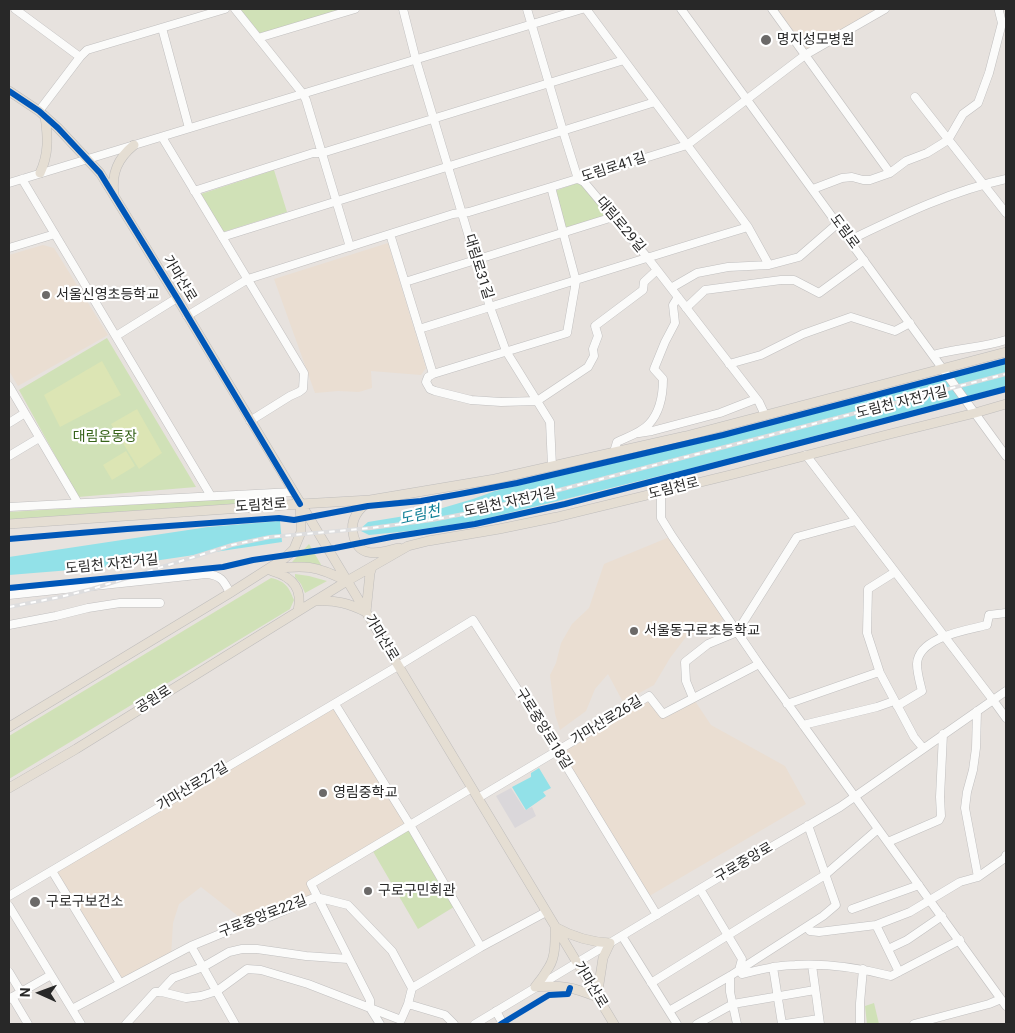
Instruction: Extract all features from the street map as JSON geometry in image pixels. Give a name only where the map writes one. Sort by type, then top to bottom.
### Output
[{"type":"main road","name":"가마산로","points":[[9,91],[42,114],[58,128],[100,173],[614,1024]]},
{"type":"main road","points":[[40,173],[46,159],[48,146],[48,133],[42,114]]},
{"type":"main road","points":[[114,196],[113,184],[117,167],[126,152],[134,145]]},
{"type":"main road","name":"도림천로","points":[[9,524],[370,500],[495,479],[686,436],[945,372],[1006,352]]},
{"type":"main road","name":"도림천로","points":[[347,581],[408,546],[557,517],[806,456],[973,411],[1006,404]]},
{"type":"main road","points":[[370,500],[359,510],[353,522],[356,544],[362,550],[376,553],[408,546]]},
{"type":"main road","points":[[9,727],[285,558],[294,549],[301,532],[300,504]]},
{"type":"main road","points":[[268,569],[303,566],[330,572],[347,581]]},
{"type":"main road","points":[[313,602],[338,602],[352,605],[366,612],[372,566]]},
{"type":"main road","points":[[268,569],[286,576],[296,586],[300,600],[298,611]]},
{"type":"main road","name":"공원로","points":[[9,788],[76,749],[347,581]]},
{"type":"main road","points":[[555,927],[581,939],[610,943],[603,958],[597,997],[577,989],[565,987],[535,988],[550,967],[555,927]]},
{"type":"street","points":[[15,9],[80,57]]},
{"type":"street","points":[[25,17],[31,9]]},
{"type":"street","points":[[42,114],[80,57],[88,50],[225,9]]},
{"type":"street","points":[[235,9],[306,100],[350,247]]},
{"type":"street","points":[[258,38],[355,9]]},
{"type":"street","name":"대림로31길","points":[[403,9],[416,60],[448,166],[465,212],[476,260],[490,307],[506,351],[550,422],[552,466]]},
{"type":"street","name":"대림로29길","points":[[527,9],[578,179],[584,182],[647,257],[756,399],[765,415]]},
{"type":"street","points":[[9,184],[584,9],[748,227],[768,265]]},
{"type":"street","points":[[772,9],[890,173]]},
{"type":"street","name":"도림로41길","points":[[187,316],[248,279],[687,144],[805,55],[885,9]]},
{"type":"street","points":[[813,189],[842,178],[852,177],[870,180],[890,173],[906,161],[927,153],[948,140],[963,114],[978,103],[1003,34],[999,9]]},
{"type":"street","name":"도림로","points":[[684,11],[1006,456]]},
{"type":"street","points":[[162,28],[189,128]]},
{"type":"street","points":[[194,191],[313,153],[322,153],[624,60]]},
{"type":"street","points":[[915,97],[1006,213]]},
{"type":"street","points":[[222,237],[655,102]]},
{"type":"street","points":[[162,137],[304,374],[303,389],[250,420]]},
{"type":"street","points":[[22,179],[211,496]]},
{"type":"street","points":[[850,240],[910,212],[983,184],[1006,179]]},
{"type":"street","points":[[551,187],[576,281],[567,333],[433,374],[426,380],[430,389],[462,398],[483,401],[514,403],[537,401],[588,367],[594,356],[593,349],[598,336],[595,326],[643,290],[644,282],[657,270]]},
{"type":"street","points":[[405,282],[613,217]]},
{"type":"street","points":[[671,288],[697,273],[728,266],[768,265],[799,257],[837,224]]},
{"type":"street","points":[[419,329],[748,227]]},
{"type":"street","points":[[9,248],[55,234]]},
{"type":"street","points":[[390,234],[433,374]]},
{"type":"street","points":[[686,308],[706,290],[781,280],[794,280],[819,293],[864,260]]},
{"type":"street","points":[[614,452],[617,442],[649,425],[659,409],[663,393],[663,379],[654,369],[675,323],[673,304],[678,297]]},
{"type":"street","points":[[116,336],[177,298]]},
{"type":"street","points":[[729,364],[761,355],[803,334],[851,318],[895,331],[910,323]]},
{"type":"street","points":[[933,355],[1006,340]]},
{"type":"street","points":[[9,386],[78,504]]},
{"type":"street","points":[[637,433],[720,414],[756,399]]},
{"type":"street","points":[[9,423],[25,413]]},
{"type":"street","points":[[9,456],[39,438]]},
{"type":"street","points":[[806,456],[1006,718]]},
{"type":"street","points":[[9,507],[293,492]]},
{"type":"street","points":[[661,492],[660,518],[787,704],[1004,1002],[989,1004],[941,1021],[914,1024]]},
{"type":"street","points":[[693,698],[686,681],[685,662],[708,644],[737,632],[797,537],[856,521]]},
{"type":"street","points":[[895,572],[868,589],[867,633],[879,672],[914,737],[924,748]]},
{"type":"street","points":[[9,595],[206,574],[219,577],[225,582],[230,593]]},
{"type":"street","points":[[9,625],[113,604],[160,603]]},
{"type":"street","points":[[803,725],[896,703],[922,691],[917,664],[920,654],[927,646],[944,636],[987,625],[989,615],[1006,614]]},
{"type":"street","name":"구로중앙로18길","points":[[398,666],[473,620],[557,751],[657,915]]},
{"type":"street","name":"가마산로26길","points":[[478,798],[649,696],[663,714],[759,664]]},
{"type":"street","name":"가마산로27길","points":[[9,896],[398,666]]},
{"type":"street","points":[[787,704],[879,672]]},
{"type":"street","name":"구로중앙로","points":[[475,1024],[840,807],[1006,691]]},
{"type":"street","points":[[335,704],[481,947]]},
{"type":"street","points":[[977,711],[976,748],[965,808],[978,877]]},
{"type":"street","points":[[888,842],[939,820],[941,816],[940,797],[944,734]]},
{"type":"street","points":[[380,1024],[370,1008],[370,1000],[311,884],[472,788]]},
{"type":"street","points":[[669,1011],[740,970],[836,906],[808,825]]},
{"type":"street","points":[[651,983],[825,875],[878,829]]},
{"type":"street","points":[[807,927],[810,931],[819,932],[876,925],[910,912],[960,882],[978,877],[1005,858],[1006,855]]},
{"type":"street","points":[[52,870],[120,983]]},
{"type":"street","points":[[852,909],[919,885]]},
{"type":"street","points":[[700,889],[742,959],[740,970]]},
{"type":"street","name":"구로중앙로22길","points":[[72,1009],[191,946],[316,897],[348,905],[392,951],[412,988]]},
{"type":"street","points":[[9,906],[81,1024]]},
{"type":"street","points":[[126,1024],[155,992],[186,998],[217,991],[247,969],[261,970],[308,984],[401,1020],[412,988],[481,947],[546,912]]},
{"type":"street","points":[[888,949],[907,940],[942,916]]},
{"type":"street","points":[[876,925],[899,972]]},
{"type":"street","points":[[622,936],[677,1024]]},
{"type":"street","points":[[740,970],[742,974],[794,964],[838,965],[891,976],[960,940]]},
{"type":"street","points":[[191,946],[235,1024]]},
{"type":"street","points":[[160,992],[172,978],[204,967],[229,952],[242,949],[348,959]]},
{"type":"street","points":[[773,967],[783,1024],[819,1022],[812,965]]},
{"type":"street","points":[[860,1024],[862,969]]},
{"type":"street","points":[[9,972],[21,992]]},
{"type":"street","points":[[28,1024],[11,998],[51,974]]},
{"type":"street","points":[[730,976],[730,992],[737,1024]]},
{"type":"street","points":[[697,1024],[733,1004],[815,990]]},
{"type":"street","points":[[408,1004],[445,1015],[454,1024]]},
{"type":"street","points":[[496,1011],[503,1024]]},
{"type":"shaded area","points":[[773,9],[879,9],[805,52]]},
{"type":"shaded area","points":[[388,243],[426,368],[421,375],[371,371],[372,388],[359,392],[315,393],[274,279]]},
{"type":"shaded area","name":"서울신영초등학교","points":[[43,245],[54,248],[108,335],[18,386],[9,371],[9,255]]},
{"type":"shaded area","name":"서울동구로초등학교","points":[[672,536],[727,618],[686,637],[670,658],[654,685],[623,702],[608,674],[595,689],[586,711],[560,730],[555,714],[550,675],[556,663],[561,643],[572,624],[589,608],[604,564]]},
{"type":"shaded area","points":[[649,696],[663,714],[693,698],[711,725],[785,766],[806,804],[646,898],[557,751]]},
{"type":"shaded area","points":[[335,704],[410,825],[311,884],[316,897],[247,923],[201,887],[179,904],[173,923],[171,956],[120,983],[52,871]]},
{"type":"shaded area","points":[[511,788],[525,810],[532,807],[536,816],[515,828],[496,796]]},
{"type":"green space","points":[[240,9],[343,9],[260,34]]},
{"type":"green space","points":[[274,170],[287,212],[223,232],[201,194]]},
{"type":"green space","points":[[577,183],[582,184],[608,215],[565,228],[555,191]]},
{"type":"green space","name":"대림운동장","points":[[107,338],[196,487],[78,497],[19,390]]},
{"type":"green space","points":[[102,361],[121,395],[60,427],[44,395]]},
{"type":"green space","points":[[137,409],[162,453],[139,469],[111,424]]},
{"type":"green space","points":[[126,451],[135,466],[112,480],[103,465]]},
{"type":"green space","points":[[275,496],[275,503],[9,522],[9,512]]},
{"type":"green space","points":[[309,544],[323,568],[306,563],[292,562]]},
{"type":"green space","points":[[295,574],[309,576],[327,581],[305,593]]},
{"type":"green space","points":[[271,578],[280,581],[288,588],[294,600],[290,609],[9,779],[9,736]]},
{"type":"green space","points":[[410,825],[457,905],[418,929],[371,848]]},
{"type":"green space","points":[[874,1003],[879,1024],[867,1024],[865,1006]]},
{"type":"water","name":"도림천","points":[[1006,364],[1006,386],[684,470],[476,521],[369,535],[359,530],[368,522],[429,512],[495,491],[721,438]]},
{"type":"water","points":[[280,521],[282,542],[120,566],[9,575],[9,557],[208,527]]},
{"type":"water","points":[[539,768],[551,788],[543,792],[546,796],[526,810],[512,787],[531,777],[531,773]]},
{"type":"railway","points":[[9,607],[92,589],[232,545],[270,537],[371,528],[474,512],[1006,374]]},
{"type":"cycle path","points":[[9,91],[39,111],[58,128],[100,173],[300,504]]},
{"type":"cycle path","name":"도림천 자전거길","points":[[9,539],[279,518],[294,520],[368,506],[421,501],[517,483],[723,435],[1006,361]]},
{"type":"cycle path","name":"도림천 자전거길","points":[[9,588],[223,567],[253,560],[475,524],[565,504],[1006,389]]},
{"type":"cycle path","points":[[501,1024],[549,995],[568,994],[570,988]]},
{"type":"place","name":"명지성모병원","points":[[766,40]]},
{"type":"place","name":"서울신영초등학교","points":[[46,295]]},
{"type":"place","name":"서울동구로초등학교","points":[[634,631]]},
{"type":"place","name":"영림중학교","points":[[323,793]]},
{"type":"place","name":"구로구민회관","points":[[368,891]]},
{"type":"place","name":"구로구보건소","points":[[35,902]]}]
